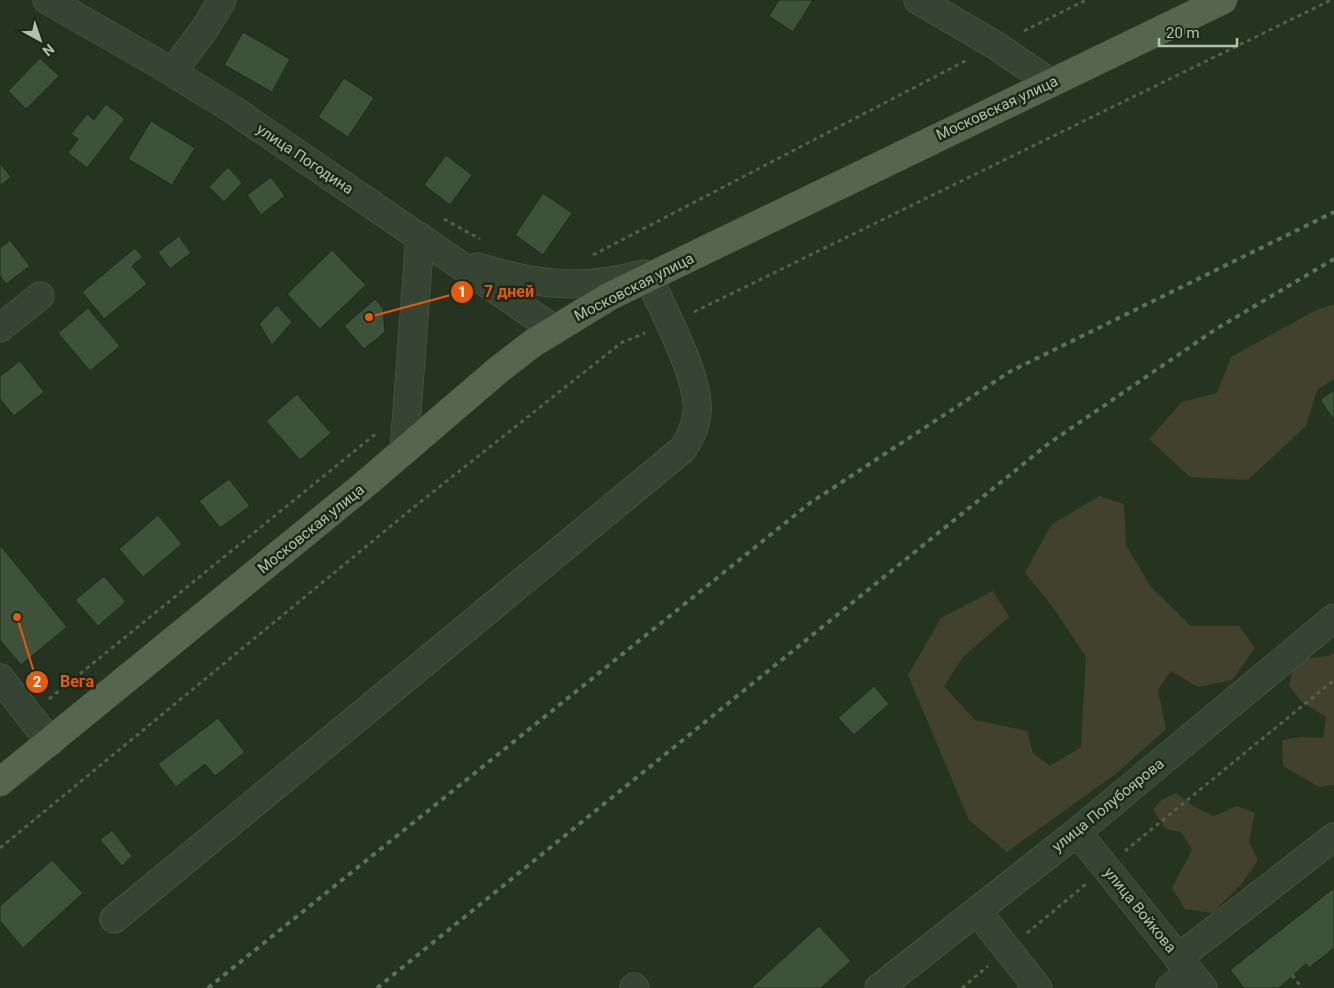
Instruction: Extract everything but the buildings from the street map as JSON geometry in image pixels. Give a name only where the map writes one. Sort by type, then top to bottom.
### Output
[{"type":"main road","name":"Московская улица","points":[[0,782],[404,451],[496,370],[555,330],[610,296],[1223,0]]},
{"type":"street","name":"улица Погодина","points":[[47,0],[172,72],[235,111],[457,261],[555,330]]},
{"type":"street","points":[[172,72],[204,30],[222,0]]},
{"type":"street","points":[[918,0],[995,45],[1051,83]]},
{"type":"street","points":[[404,451],[420,237]]},
{"type":"street","points":[[457,261],[520,280],[562,284],[617,280],[677,264]]},
{"type":"street","points":[[114,919],[683,448],[692,434],[698,412],[696,396],[684,359],[649,278]]},
{"type":"street","points":[[0,328],[40,296]]},
{"type":"street","name":"улица Полубоярова","points":[[879,988],[1077,832],[1334,618]]},
{"type":"street","points":[[0,678],[50,742]]},
{"type":"street","name":"улица Войкова","points":[[1077,832],[1106,868],[1185,976]]},
{"type":"street","points":[[1185,976],[1334,836]]},
{"type":"street","points":[[977,910],[1038,988]]},
{"type":"path","points":[[589,258],[995,45],[1086,0]]},
{"type":"path","points":[[0,848],[414,507],[621,343],[668,324],[1331,0]]},
{"type":"path","points":[[443,218],[485,242]]},
{"type":"path","points":[[28,713],[43,704],[362,446]]},
{"type":"path","points":[[962,988],[1334,680]]},
{"type":"path","points":[[1292,976],[1302,988]]},
{"type":"green space","points":[[1334,304],[1334,379],[1317,390],[1306,426],[1248,480],[1190,477],[1149,439],[1182,402],[1217,393],[1231,357],[1314,311]]},
{"type":"green space","points":[[1099,496],[1124,504],[1126,545],[1151,587],[1191,626],[1239,626],[1255,648],[1232,680],[1198,687],[1171,671],[1158,690],[1166,729],[1117,773],[1007,852],[969,820],[908,675],[941,618],[993,591],[1009,617],[963,657],[944,686],[975,720],[1027,731],[1033,753],[1050,766],[1081,747],[1086,657],[1052,606],[1025,573],[1051,525]]},
{"type":"green space","points":[[1334,653],[1334,785],[1319,787],[1283,766],[1282,740],[1301,737],[1323,738],[1326,717],[1302,702],[1289,686],[1293,669],[1309,658],[1329,656]]},
{"type":"green space","points":[[1176,793],[1196,808],[1214,816],[1237,806],[1255,813],[1249,842],[1258,860],[1241,885],[1212,913],[1185,909],[1172,888],[1192,850],[1181,832],[1166,829],[1153,810],[1160,801]]},
{"type":"railway","points":[[208,988],[810,503],[1011,371],[1334,212]]},
{"type":"railway","points":[[377,988],[1048,444],[1216,329],[1334,259]]},
{"type":"place","name":"7 дней","points":[[369,317]]},
{"type":"place","name":"Вега","points":[[17,617]]}]
